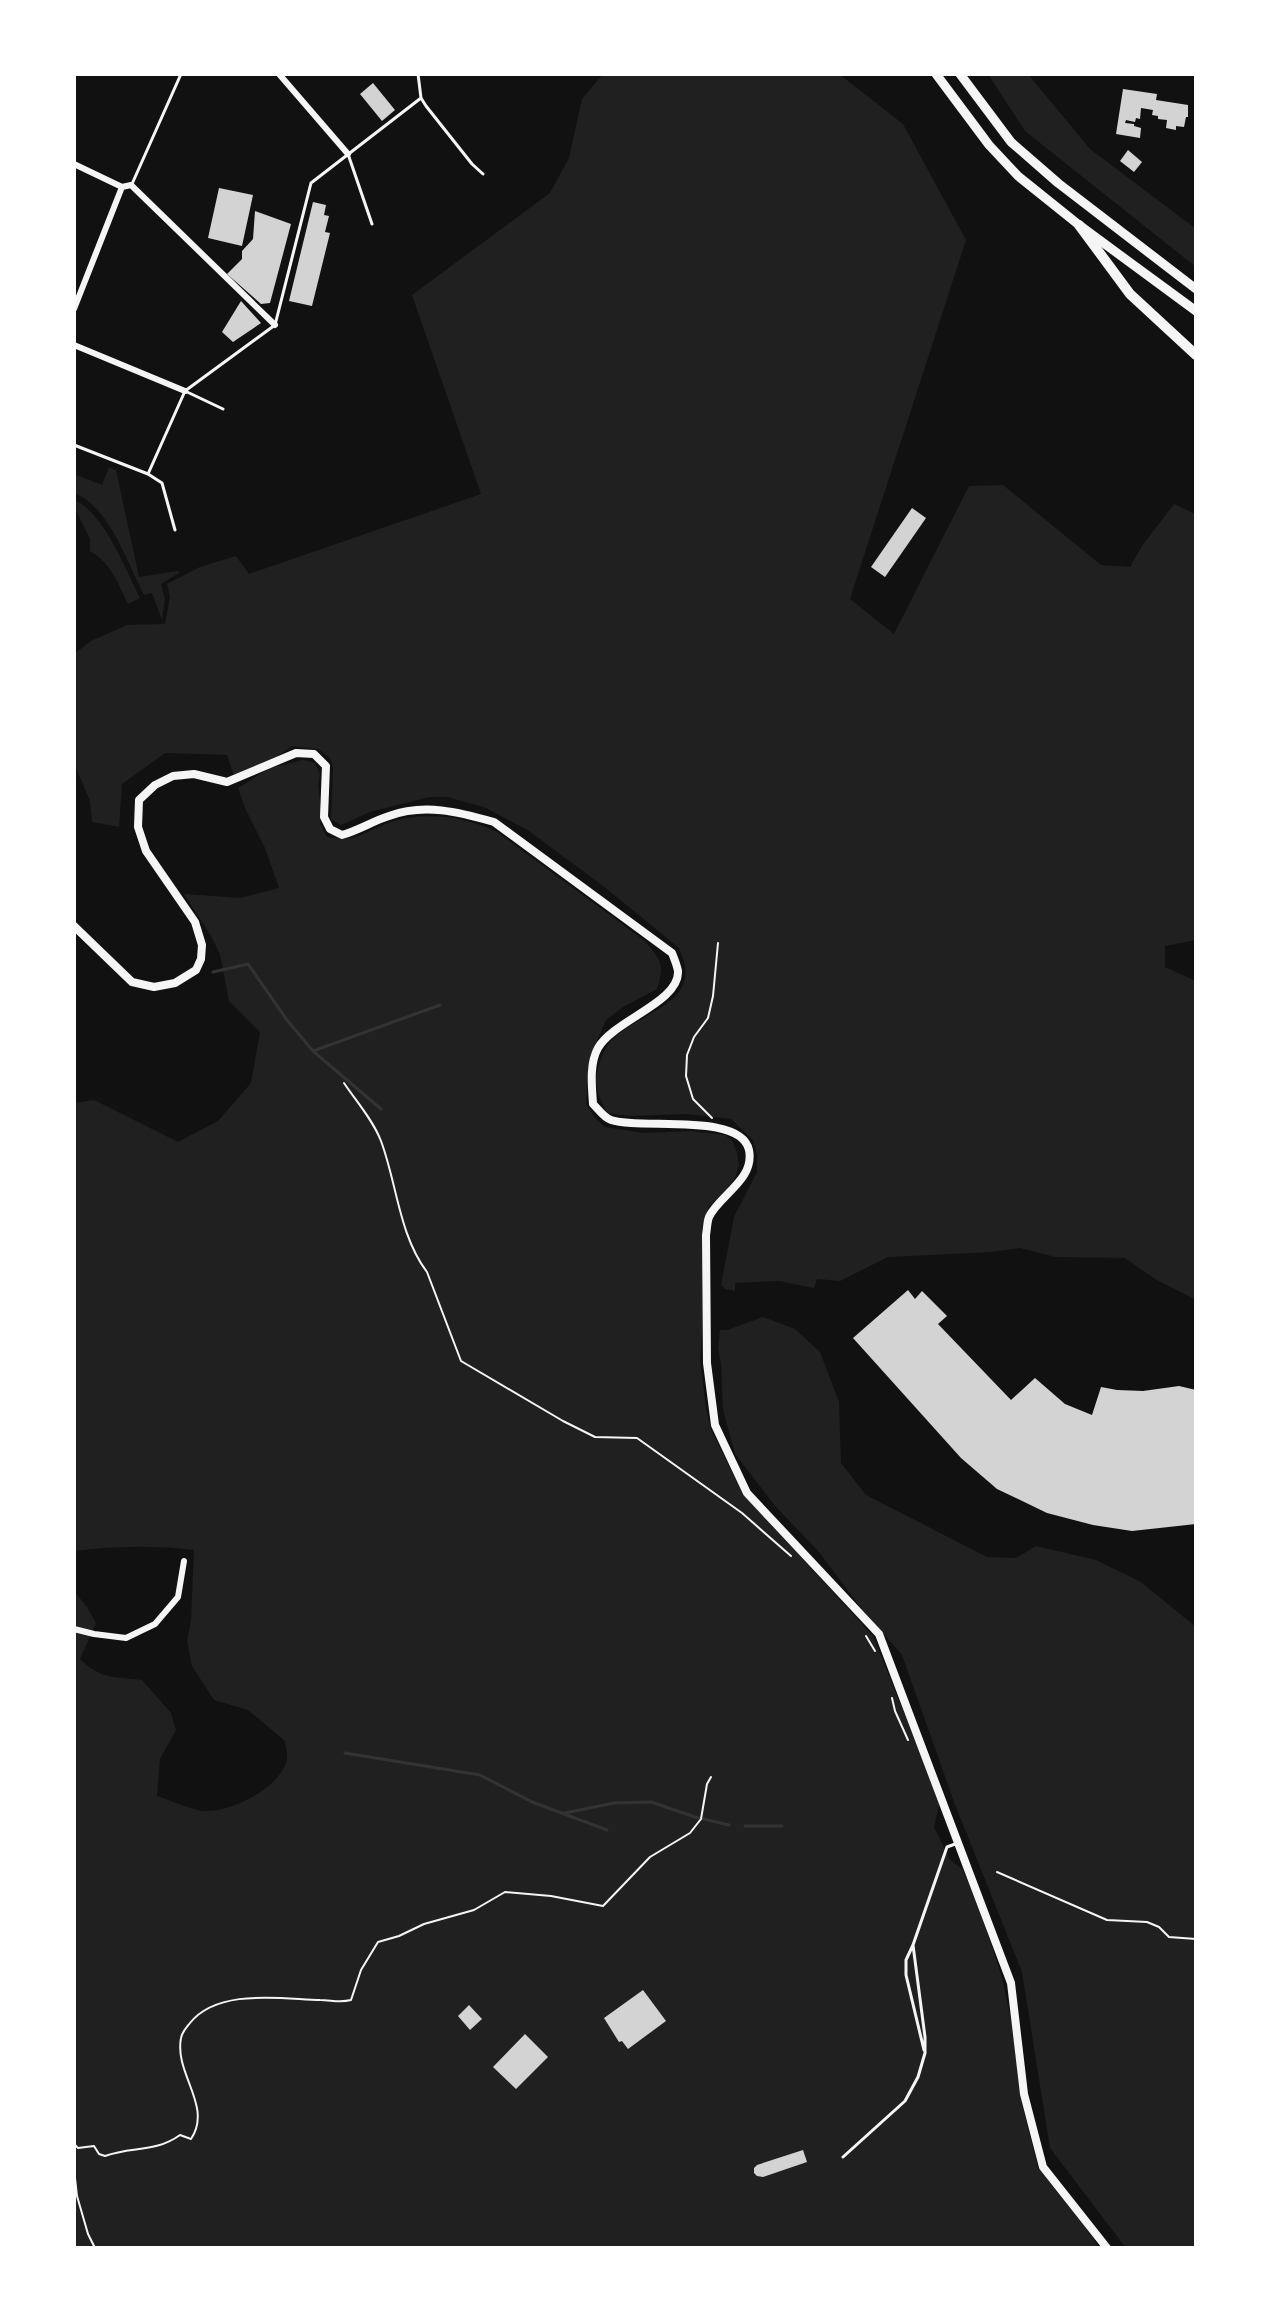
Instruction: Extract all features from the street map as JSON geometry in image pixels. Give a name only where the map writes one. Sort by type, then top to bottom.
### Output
[{"type":"highway","points":[[1079,225],[1130,294],[1196,355]]},
{"type":"main road","points":[[936,74],[1003,162],[1079,225],[1196,311]]},
{"type":"main road","points":[[960,74],[1011,142],[1058,183],[1196,289]]},
{"type":"street","points":[[279,74],[348,154]]},
{"type":"street","points":[[74,164],[122,187],[131,185],[275,325]]},
{"type":"street","points":[[74,309],[122,187]]},
{"type":"street","points":[[74,345],[185,391]]},
{"type":"street","points":[[74,926],[132,982],[154,987],[175,983],[196,970],[202,945],[195,922],[146,851],[138,827],[139,800],[155,785],[173,776],[194,774],[227,782],[296,753],[314,754],[326,766],[324,817],[330,829],[342,835],[363,829],[387,816],[416,809],[460,812],[494,822],[672,953],[678,972],[674,988],[664,998],[616,1028],[598,1049],[592,1076],[593,1104],[608,1120],[633,1125],[721,1128],[742,1138],[749,1148],[745,1172],[710,1216],[706,1235],[707,1363],[715,1425],[747,1493],[879,1634],[1011,1983],[1024,2094],[1043,2167],[1107,2248]]},
{"type":"street","points":[[74,1629],[126,1638],[155,1624],[178,1597],[184,1561]]},
{"type":"lane","points":[[131,185],[181,74]]},
{"type":"lane","points":[[418,74],[421,98],[483,174]]},
{"type":"lane","points":[[148,474],[185,391],[275,325],[311,183],[421,98]]},
{"type":"lane","points":[[348,154],[372,224]]},
{"type":"lane","points":[[185,391],[223,409]]},
{"type":"lane","points":[[74,445],[148,474],[162,483],[175,530]]},
{"type":"lane","points":[[925,2053],[906,1975],[906,1960],[947,1847],[959,1843]]},
{"type":"lane","points":[[843,2157],[905,2101],[918,2077],[925,2053],[925,2037],[913,1945]]},
{"type":"path","points":[[718,943],[708,1018],[694,1037],[687,1055],[686,1076],[693,1099],[721,1128]]},
{"type":"path","points":[[344,1083],[380,1140],[401,1214],[461,1361],[595,1437],[637,1438],[742,1513],[795,1558]]},
{"type":"path","points":[[863,1630],[878,1657]]},
{"type":"path","points":[[892,1698],[907,1739]]},
{"type":"path","points":[[74,2144],[78,2148],[94,2146],[99,2154],[105,2156],[115,2152],[154,2149],[180,2135],[191,2139],[198,2125],[197,2107],[182,2067],[181,2034],[199,2012],[227,2001],[244,1999],[351,2000],[361,1970],[378,1942],[424,1924],[474,1910],[505,1892],[551,1896],[603,1906],[650,1857],[690,1833],[701,1819],[711,1777]]},
{"type":"path","points":[[997,1872],[1107,1920],[1147,1922],[1173,1938],[1196,1939]]},
{"type":"path","points":[[74,2169],[81,2209],[95,2248]]},
{"type":"shaded area","points":[[603,74],[839,74],[903,124],[966,240],[850,599],[894,634],[969,486],[1003,485],[1101,565],[1130,567],[1174,504],[1195,514],[1196,940],[1165,946],[1165,967],[1196,981],[1196,1300],[1155,1279],[1125,1258],[1055,1257],[1020,1248],[888,1257],[840,1281],[817,1279],[814,1288],[779,1281],[735,1283],[735,1291],[725,1289],[721,1285],[734,1217],[757,1172],[753,1140],[731,1119],[687,1114],[629,1116],[607,1113],[597,1084],[600,1061],[611,1041],[665,1005],[681,989],[685,971],[679,948],[529,831],[484,807],[447,797],[429,797],[370,812],[341,825],[331,819],[333,768],[330,758],[318,749],[292,746],[275,758],[234,775],[227,755],[165,753],[122,784],[119,827],[92,822],[90,801],[74,763],[74,654],[91,641],[127,625],[165,624],[170,597],[167,584],[200,567],[236,556],[249,574],[481,494],[412,295],[550,193],[569,158],[582,99]]},
{"type":"shaded area","points":[[988,74],[1028,74],[1090,149],[1196,229],[1196,267],[1025,131]]},
{"type":"shaded area","points":[[109,467],[116,470],[139,577],[179,573],[161,584],[165,599],[162,620],[152,593],[144,595],[107,523],[86,500],[74,493],[74,474],[102,485]]},
{"type":"shaded area","points":[[74,500],[85,506],[104,529],[140,598],[128,604],[108,567],[90,551],[90,539]]},
{"type":"shaded area","points":[[303,760],[315,763],[320,774],[320,824],[327,837],[350,838],[395,821],[424,816],[455,818],[484,826],[497,832],[645,941],[658,958],[661,974],[657,989],[606,1020],[590,1057],[586,1104],[605,1127],[644,1133],[691,1131],[725,1135],[732,1140],[739,1165],[735,1178],[709,1206],[702,1227],[700,1360],[711,1430],[742,1492],[873,1636],[940,1802],[934,1827],[950,1860],[962,1869],[975,1896],[1002,1977],[1012,2025],[1021,2100],[1038,2168],[1099,2248],[74,2248],[74,1591],[96,1623],[80,1659],[101,1674],[142,1680],[171,1713],[176,1730],[160,1759],[157,1796],[201,1811],[228,1807],[266,1788],[283,1769],[287,1757],[285,1741],[248,1710],[214,1700],[192,1666],[187,1641],[194,1550],[134,1547],[74,1551],[74,1103],[94,1100],[178,1142],[218,1121],[251,1083],[260,1032],[229,1001],[220,954],[184,894],[240,898],[279,888],[238,788],[270,768]]},
{"type":"shaded area","points":[[763,1317],[795,1329],[820,1352],[839,1402],[841,1463],[866,1495],[987,1557],[1016,1558],[1036,1546],[1096,1560],[1141,1582],[1196,1627],[1196,2248],[1126,2248],[1050,2148],[1022,1972],[954,1802],[902,1655],[735,1454],[723,1410],[718,1348],[720,1330]]},
{"type":"building","points":[[373,83],[395,110],[382,121],[360,94]]},
{"type":"building","points":[[1123,89],[1157,94],[1156,100],[1188,105],[1184,127],[1176,126],[1176,130],[1166,128],[1167,120],[1152,115],[1153,110],[1141,108],[1140,119],[1136,118],[1135,122],[1126,120],[1125,123],[1141,128],[1140,138],[1116,134]]},
{"type":"building","points":[[1128,150],[1142,162],[1134,172],[1120,161]]},
{"type":"building","points":[[219,188],[253,195],[242,246],[208,238]]},
{"type":"building","points":[[313,202],[326,205],[324,215],[329,216],[325,232],[330,233],[312,306],[289,301]]},
{"type":"building","points":[[255,211],[291,224],[270,303],[261,304],[227,274],[242,259],[242,251],[253,239]]},
{"type":"building","points":[[241,301],[261,323],[233,342],[222,332]]},
{"type":"building","points":[[912,508],[926,518],[885,577],[871,567]]},
{"type":"building","points":[[908,1290],[915,1299],[922,1291],[947,1316],[938,1324],[1011,1400],[1035,1378],[1065,1404],[1092,1415],[1101,1387],[1143,1391],[1179,1386],[1196,1390],[1196,1524],[1132,1531],[1093,1525],[1047,1513],[997,1489],[961,1458],[853,1338]]},
{"type":"building","points":[[643,1990],[666,2021],[628,2049],[622,2041],[619,2042],[604,2018]]},
{"type":"building","points":[[469,2005],[482,2019],[470,2030],[458,2016]]},
{"type":"building","points":[[525,2034],[548,2057],[516,2089],[493,2067]]},
{"type":"building","points":[[803,2150],[807,2162],[763,2177],[754,2173],[757,2165]]},
{"type":"waterway","points":[[213,972],[248,964],[313,1051],[381,1109]]},
{"type":"waterway","points":[[313,1051],[440,1005]]},
{"type":"waterway","points":[[345,1753],[480,1775],[532,1802],[607,1830]]},
{"type":"waterway","points":[[565,1813],[614,1803],[651,1802],[729,1825]]},
{"type":"waterway","points":[[745,1826],[782,1826]]}]
